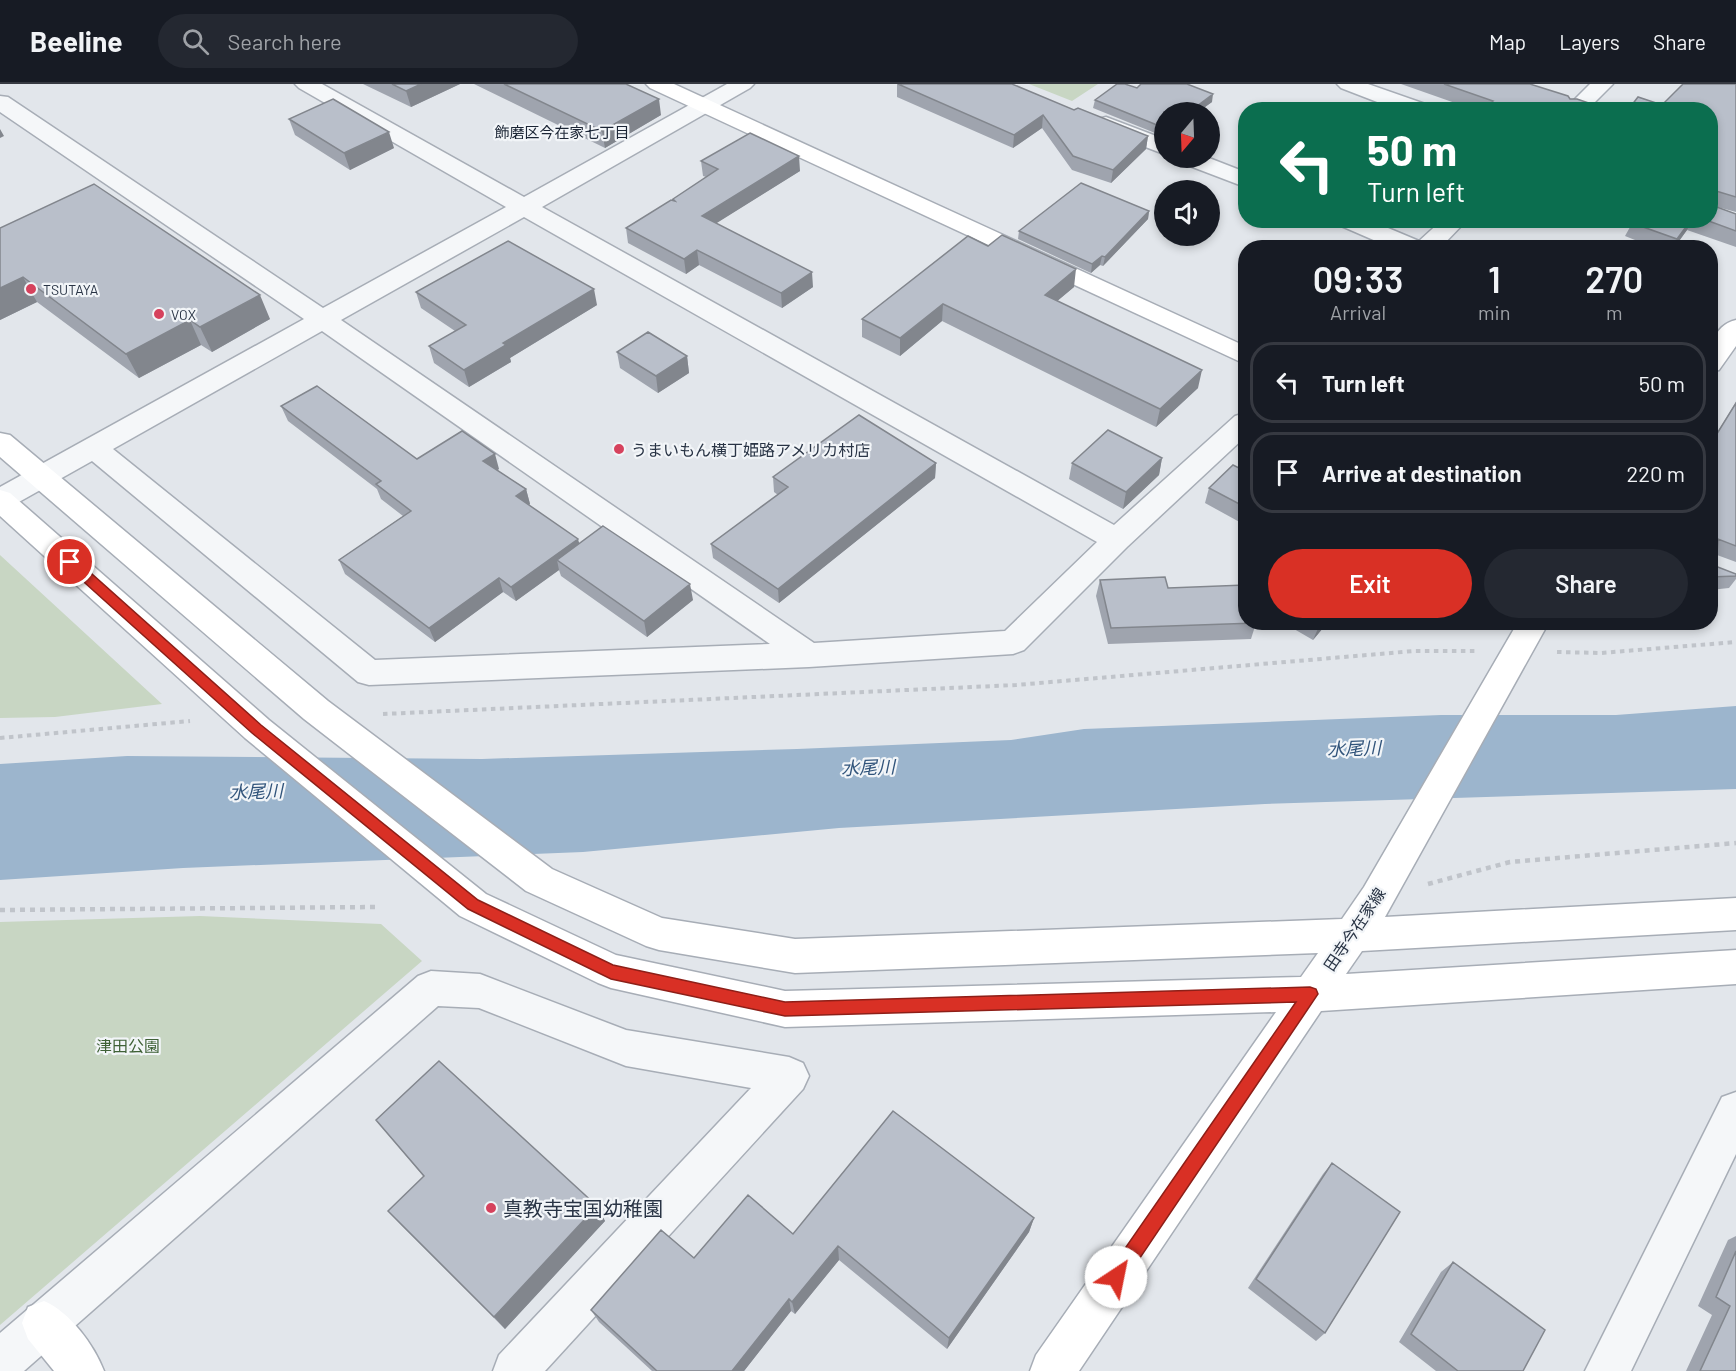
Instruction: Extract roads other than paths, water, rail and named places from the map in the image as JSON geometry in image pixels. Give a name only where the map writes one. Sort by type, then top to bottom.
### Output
[{"type":"street","points":[[306,84],[1117,540]]},
{"type":"street","points":[[657,84],[1238,353]]},
{"type":"street","points":[[743,84],[0,500],[256,729],[473,904],[611,972],[785,1009],[1310,994],[1736,967]]},
{"type":"street","points":[[1348,84],[1398,102]]},
{"type":"street","points":[[1583,102],[1602,84]]},
{"type":"street","points":[[0,102],[322,319],[809,655]]},
{"type":"street","points":[[1091,118],[1154,143]]},
{"type":"street","points":[[1215,168],[1238,177]]},
{"type":"street","points":[[1366,228],[1395,240]]},
{"type":"street","points":[[1435,240],[1447,228]]},
{"type":"street","points":[[1718,353],[1736,328]]},
{"type":"street","points":[[93,447],[369,673],[809,655],[1012,642],[1117,540],[1238,428]]},
{"type":"street","points":[[0,442],[39,478],[333,723],[539,880],[659,934],[795,956],[1350,935],[1736,914]]},
{"type":"street","name":"田寺今在家線","points":[[1052,1371],[1377,898],[1529,630]]},
{"type":"street","points":[[0,1362],[432,988],[480,991],[626,1048],[789,1076],[515,1371]]},
{"type":"street","points":[[1607,1371],[1725,1163],[1736,1111]]},
{"type":"street","points":[[44,1323],[82,1371]]},
{"type":"water","name":"水尾川","points":[[1736,706],[1736,789],[1265,804],[839,828],[583,852],[183,868],[0,880],[0,764],[127,756],[482,759],[797,749],[1011,740],[1084,729],[1441,715],[1616,715]]},
{"type":"place","name":"TSUTAYA","points":[[31,289]]},
{"type":"place","name":"VOX","points":[[159,314]]},
{"type":"place","name":"うまいもん横丁姫路アメリカ村店","points":[[619,449]]},
{"type":"place","name":"真教寺宝国幼稚園","points":[[491,1208]]},
{"type":"district","name":"飾磨区今在家七丁目","points":[[562,132]]},
{"type":"park label","name":"津田公園","points":[[128,1045]]}]
